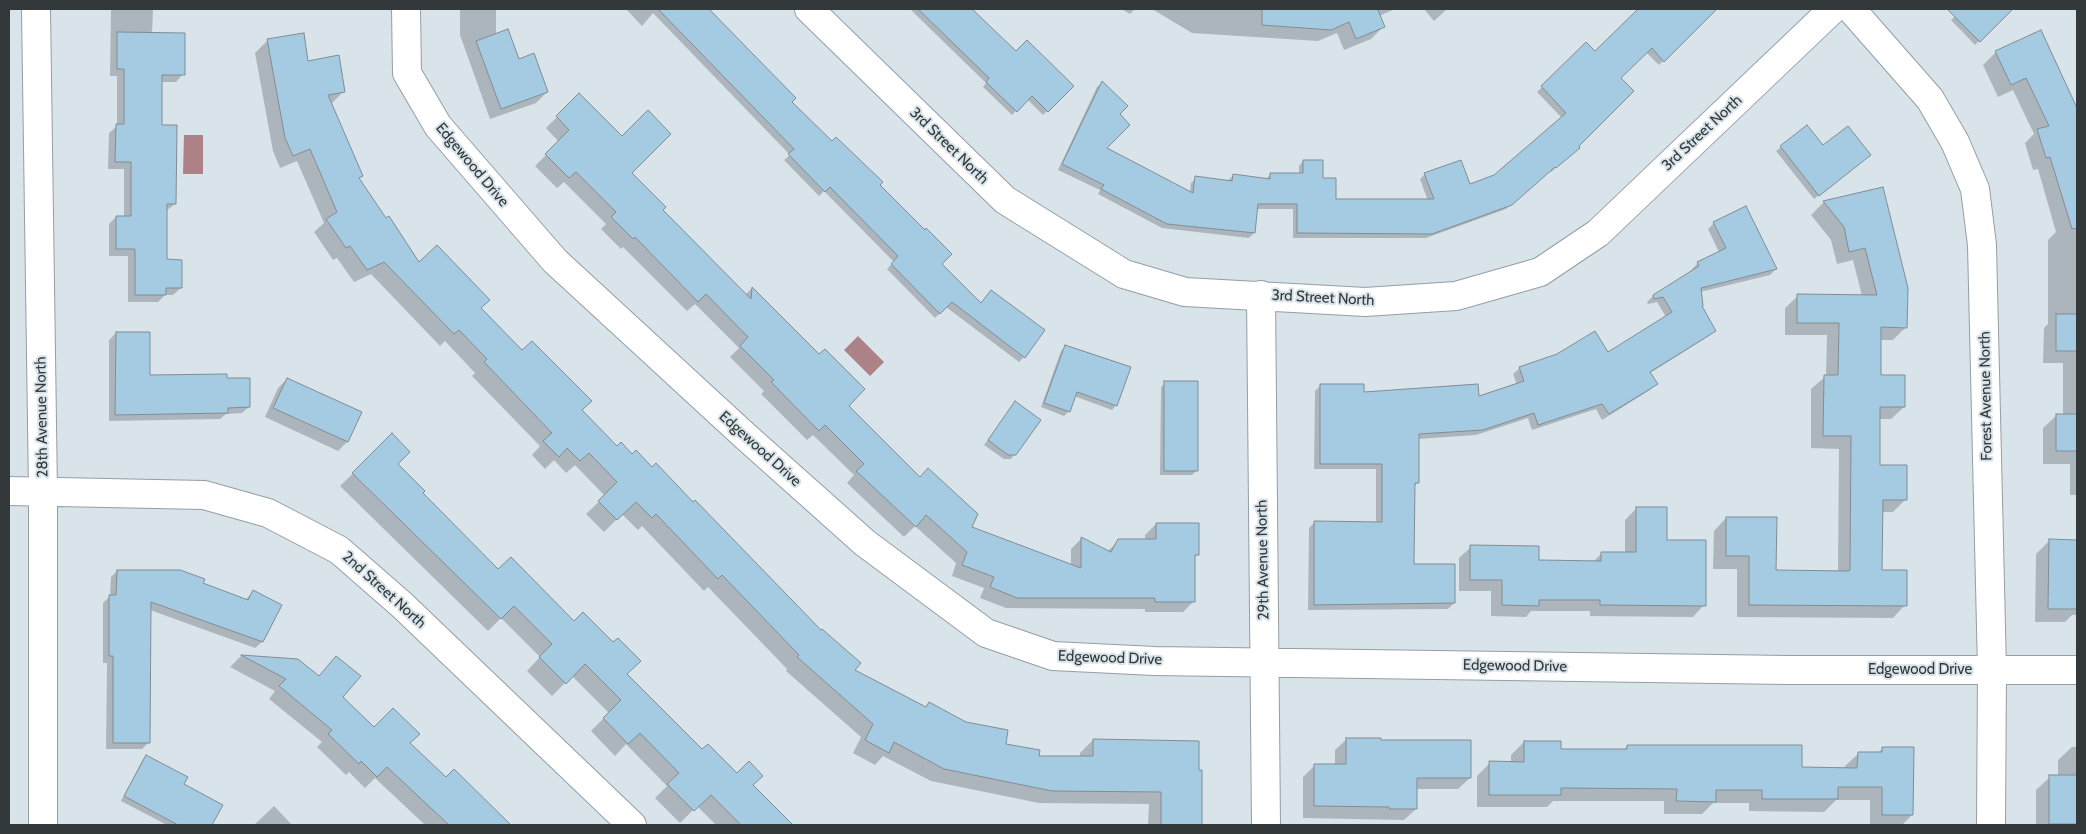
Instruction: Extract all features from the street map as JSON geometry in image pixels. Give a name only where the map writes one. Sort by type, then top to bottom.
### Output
[{"type":"street","name":"28th Avenue North","points":[[36,9],[44,492],[43,825]]},
{"type":"street","name":"Edgewood Drive","points":[[406,9],[407,73],[444,133],[555,261],[744,435],[865,543],[986,633],[1053,656],[1264,662],[1788,670],[2077,670]]},
{"type":"street","name":"3rd Street North","points":[[809,9],[1005,200],[1124,274],[1185,292],[1261,294],[1365,302],[1456,296],[1540,272],[1598,233],[1834,9]]},
{"type":"street","name":"Forest Avenue North","points":[[1851,9],[1930,99],[1955,142],[1975,189],[1982,246],[1992,670],[1991,825]]},
{"type":"street","name":"29th Avenue North","points":[[1261,294],[1266,825]]},
{"type":"street","name":"2nd Street North","points":[[9,491],[204,495],[268,513],[339,550],[402,605],[632,825]]},
{"type":"shaded area","points":[[184,135],[203,135],[203,174],[183,174]]},
{"type":"shaded area","points":[[858,336],[884,362],[870,376],[844,350]]},
{"type":"building","points":[[658,9],[709,9],[796,98],[792,102],[832,141],[836,137],[883,182],[880,185],[952,254],[942,264],[981,303],[991,290],[1045,330],[1025,358],[952,302],[940,314],[891,264],[898,256],[830,187],[825,192],[788,154],[794,149]]},
{"type":"building","points":[[918,9],[972,9],[1016,51],[1027,40],[1074,86],[1048,112],[1032,96],[1017,112],[986,82],[989,78]]},
{"type":"building","points":[[1262,9],[1380,9],[1378,10],[1385,27],[1356,39],[1349,22],[1331,30],[1262,25]]},
{"type":"building","points":[[1638,9],[1717,9],[1664,62],[1652,48],[1621,78],[1634,91],[1579,146],[1580,148],[1512,205],[1432,234],[1297,233],[1297,204],[1258,204],[1255,233],[1167,224],[1101,189],[1104,185],[1062,164],[1102,81],[1128,106],[1120,114],[1130,125],[1107,148],[1193,193],[1195,176],[1232,181],[1233,174],[1270,179],[1270,173],[1303,173],[1303,160],[1323,160],[1323,178],[1336,178],[1336,199],[1434,199],[1424,173],[1461,160],[1470,184],[1494,175],[1566,113],[1541,86],[1586,42],[1595,51]]},
{"type":"building","points":[[1947,9],[2013,9],[1980,42]]},
{"type":"building","points":[[508,29],[519,59],[534,53],[548,92],[501,109],[476,41]]},
{"type":"building","points":[[2041,30],[2077,108],[2077,228],[2072,229],[2050,157],[2046,158],[2037,129],[2049,126],[2026,78],[2011,85],[1995,51]]},
{"type":"building","points":[[117,32],[185,33],[185,75],[162,75],[162,125],[177,125],[176,204],[167,204],[167,259],[182,260],[182,288],[166,288],[166,295],[135,295],[135,249],[116,249],[116,216],[131,216],[131,162],[115,162],[116,124],[124,124],[124,69],[117,69]]},
{"type":"building","points":[[304,33],[308,61],[339,55],[345,92],[328,95],[363,176],[359,178],[386,218],[389,216],[419,262],[437,245],[490,300],[481,308],[522,350],[532,341],[592,401],[582,410],[617,446],[621,442],[632,454],[636,450],[652,467],[656,463],[693,502],[695,500],[821,630],[861,663],[855,670],[926,707],[929,702],[966,722],[1008,730],[1006,744],[1040,750],[1039,756],[1093,756],[1093,739],[1199,741],[1199,770],[1202,770],[1202,825],[1161,825],[1161,792],[1052,791],[944,769],[894,742],[889,753],[865,740],[873,724],[797,657],[799,655],[722,575],[718,579],[656,514],[652,518],[636,502],[617,520],[598,501],[617,482],[589,453],[580,461],[567,448],[559,457],[543,441],[552,433],[484,362],[487,359],[459,330],[454,334],[384,262],[367,270],[350,246],[346,248],[326,219],[337,212],[310,149],[293,156],[285,138],[267,39]]},
{"type":"building","points":[[579,93],[622,136],[648,110],[671,134],[632,173],[666,207],[663,210],[751,299],[752,287],[819,354],[825,349],[865,389],[849,406],[920,477],[928,468],[978,514],[972,527],[1081,568],[1081,537],[1111,552],[1118,539],[1156,539],[1156,523],[1199,523],[1199,555],[1195,555],[1195,602],[1155,602],[1155,598],[1017,598],[990,587],[994,577],[962,565],[967,552],[926,515],[916,527],[856,471],[864,464],[825,425],[819,431],[771,382],[774,380],[740,346],[748,337],[706,294],[698,302],[635,237],[633,239],[611,217],[616,212],[576,172],[569,178],[545,154],[569,130],[556,116]]},
{"type":"building","points":[[1807,125],[1823,145],[1848,126],[1871,155],[1819,196],[1780,146]]},
{"type":"building","points":[[1883,187],[1908,288],[1907,328],[1881,327],[1881,375],[1905,375],[1905,407],[1880,407],[1880,465],[1907,465],[1907,500],[1883,500],[1882,570],[1907,570],[1907,606],[1749,605],[1749,556],[1726,556],[1726,517],[1777,517],[1776,570],[1850,570],[1851,436],[1823,436],[1824,375],[1838,375],[1839,323],[1797,323],[1797,294],[1877,295],[1865,248],[1849,252],[1844,227],[1823,201]]},
{"type":"building","points":[[1746,206],[1777,269],[1701,288],[1702,306],[1716,331],[1650,372],[1658,384],[1609,414],[1602,404],[1538,425],[1534,413],[1483,430],[1419,434],[1419,483],[1415,483],[1414,564],[1455,564],[1455,603],[1314,605],[1314,521],[1382,522],[1382,464],[1320,464],[1320,384],[1364,384],[1364,392],[1478,384],[1479,396],[1524,381],[1519,367],[1557,354],[1595,331],[1608,352],[1672,312],[1663,297],[1654,299],[1653,295],[1699,266],[1697,262],[1726,248],[1713,222]]},
{"type":"building","points":[[2056,314],[2077,314],[2077,351],[2056,351]]},
{"type":"building","points":[[116,332],[150,332],[150,375],[227,374],[227,378],[250,378],[250,407],[228,408],[228,413],[115,415]]},
{"type":"building","points":[[1065,345],[1131,367],[1117,406],[1077,392],[1070,412],[1044,403]]},
{"type":"building","points":[[287,378],[362,412],[348,442],[273,408]]},
{"type":"building","points":[[1164,381],[1198,381],[1198,471],[1164,471]]},
{"type":"building","points":[[1015,401],[1041,420],[1016,455],[1008,455],[988,440]]},
{"type":"building","points":[[2056,414],[2077,414],[2077,451],[2056,451]]},
{"type":"building","points":[[392,433],[410,452],[398,464],[425,491],[423,493],[498,569],[511,557],[574,621],[583,612],[613,642],[618,638],[641,661],[627,674],[702,749],[708,744],[737,773],[749,761],[763,776],[753,785],[793,825],[741,825],[711,795],[694,811],[667,784],[679,773],[640,733],[628,744],[603,718],[621,700],[585,664],[566,684],[539,657],[552,644],[514,606],[501,619],[352,473]]},
{"type":"building","points":[[1636,507],[1667,507],[1667,540],[1706,540],[1706,606],[1600,605],[1600,600],[1539,600],[1539,606],[1502,605],[1502,580],[1470,580],[1470,545],[1539,546],[1539,560],[1601,561],[1601,552],[1636,552]]},
{"type":"building","points":[[2049,539],[2077,540],[2077,609],[2048,609]]},
{"type":"building","points":[[117,570],[180,570],[205,579],[203,583],[248,600],[253,590],[282,605],[263,642],[151,602],[150,743],[113,743],[113,656],[109,656],[109,595],[116,595]]},
{"type":"building","points":[[241,655],[298,659],[319,676],[336,656],[361,676],[343,697],[374,727],[393,708],[420,734],[410,743],[446,777],[454,769],[511,825],[449,825],[387,767],[377,777],[361,761],[359,764],[328,734],[332,730],[279,686],[286,679]]},
{"type":"building","points":[[1346,738],[1471,740],[1471,778],[1417,778],[1417,809],[1314,806],[1314,764],[1346,764]]},
{"type":"building","points":[[1524,741],[1561,741],[1561,749],[1627,749],[1627,745],[1802,745],[1802,767],[1857,768],[1858,752],[1882,752],[1882,747],[1914,747],[1913,815],[1882,815],[1882,787],[1838,787],[1838,799],[1762,799],[1762,790],[1716,790],[1716,802],[1676,801],[1677,789],[1561,788],[1561,795],[1489,795],[1489,761],[1524,762]]},
{"type":"building","points":[[146,755],[188,777],[184,784],[223,805],[212,825],[178,825],[124,796]]},
{"type":"building","points":[[2049,775],[2077,775],[2077,824],[2049,824]]}]
